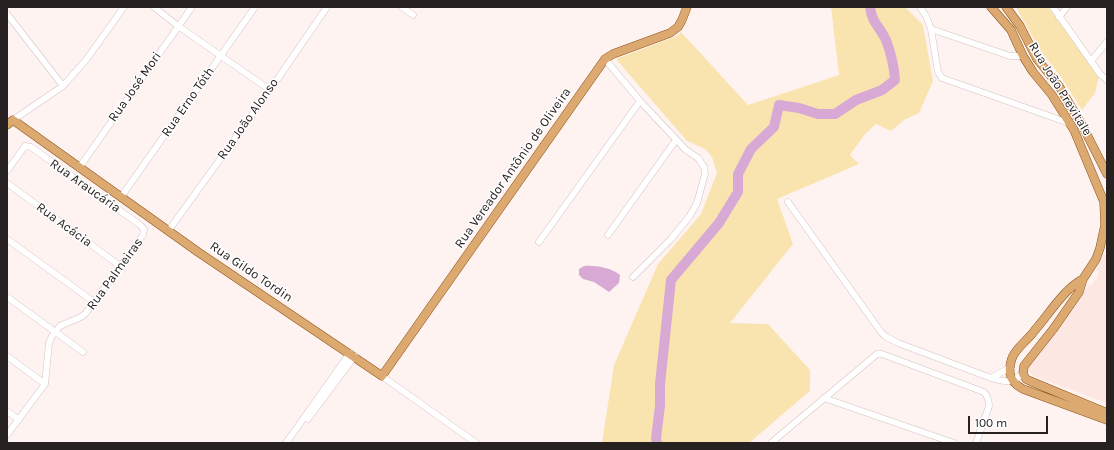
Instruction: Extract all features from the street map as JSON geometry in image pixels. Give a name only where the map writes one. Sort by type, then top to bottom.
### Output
[{"type":"main road","name":"Rua Vereador Antônio de Oliveira","points":[[382,376],[605,59],[613,54],[670,33],[678,27],[687,7]]},
{"type":"main road","name":"Rua João Previtale","points":[[991,7],[1011,30],[1023,56],[1033,72],[1052,95],[1074,130],[1104,192],[1104,250],[1096,259],[1083,279],[1079,292],[1054,328],[1024,366],[1023,374]]},
{"type":"main road","name":"Rua João Previtale","points":[[1006,7],[1020,26],[1037,59],[1059,86],[1082,125],[1107,174]]},
{"type":"main road","name":"Rua Gildo Tordin","points":[[10,122],[169,230],[198,252],[352,354],[382,376]]},
{"type":"main road","name":"Rua João Previtale","points":[[1010,367],[1017,349],[1076,282],[1083,279]]},
{"type":"main road","points":[[1010,367],[1013,382],[1023,389],[1107,420]]},
{"type":"main road","points":[[1023,374],[1026,379],[1030,381],[1107,413]]},
{"type":"street","points":[[10,122],[63,86],[86,60],[124,7]]},
{"type":"street","points":[[154,7],[178,26],[270,90]]},
{"type":"street","name":"Rua José Mori","points":[[79,168],[192,7]]},
{"type":"street","name":"Rua Erno Tóth","points":[[121,197],[255,7]]},
{"type":"street","name":"Rua João Alonso","points":[[169,230],[270,90],[326,7]]},
{"type":"street","points":[[402,7],[413,15]]},
{"type":"street","points":[[920,7],[932,29],[938,72],[945,80],[1069,123]]},
{"type":"street","points":[[1053,7],[1100,74],[1107,80]]},
{"type":"street","points":[[1059,17],[1067,7]]},
{"type":"street","points":[[7,14],[63,86]]},
{"type":"street","points":[[932,29],[1010,56],[1023,56]]},
{"type":"street","points":[[1091,61],[1107,42]]},
{"type":"street","points":[[605,59],[640,101],[686,150],[698,158],[704,167],[704,174],[697,203],[690,217],[671,239],[633,277]]},
{"type":"street","points":[[539,242],[640,101]]},
{"type":"street","points":[[608,235],[676,140]]},
{"type":"street","name":"Rua Araucária","points":[[7,171],[25,146],[31,147],[140,225]]},
{"type":"street","name":"Rua Acácia","points":[[7,183],[120,266]]},
{"type":"street","points":[[788,202],[885,336],[898,343],[991,378],[1013,382]]},
{"type":"street","name":"Rua Palmeiras","points":[[54,332],[60,326],[81,317],[86,313],[143,235],[144,229],[140,225]]},
{"type":"street","points":[[7,239],[94,302]]},
{"type":"street","points":[[7,297],[83,352]]},
{"type":"street","points":[[7,435],[45,384],[49,343],[54,332]]},
{"type":"street","points":[[286,443],[352,354]]},
{"type":"street","points":[[290,443],[352,354]]},
{"type":"street","points":[[775,442],[872,356],[882,354],[980,390],[987,395],[989,400],[988,406],[976,443]]},
{"type":"street","points":[[7,356],[45,384]]},
{"type":"street","points":[[991,378],[1010,367]]},
{"type":"street","name":"Rua João Previtale","points":[[1013,382],[1023,374]]},
{"type":"street","name":"Rua Gildo Tordin","points":[[382,376],[476,443]]},
{"type":"street","points":[[824,398],[954,443]]},
{"type":"street","points":[[7,411],[19,420]]},
{"type":"shaded area","points":[[831,7],[905,7],[923,25],[933,81],[919,113],[904,120],[891,131],[876,124],[865,134],[850,155],[859,164],[777,199],[793,244],[730,323],[768,324],[810,370],[810,391],[749,443],[602,443],[614,365],[658,264],[701,214],[717,173],[712,157],[705,149],[687,141],[616,59],[677,36],[681,32],[748,105],[839,75]]},
{"type":"shaded area","points":[[1016,7],[1048,7],[1099,76],[1095,93],[1082,110],[1061,77],[1040,50]]},
{"type":"shaded area","points":[[1103,254],[1107,256],[1107,403],[1036,377],[1032,375],[1028,369],[1028,363],[1089,285],[1092,285],[1094,280],[1096,281],[1099,271],[1096,270]]},
{"type":"shaded area","points":[[584,266],[593,266],[613,270],[620,275],[619,283],[609,292],[594,282],[583,279],[579,275],[579,269]]},
{"type":"waterway","points":[[657,443],[656,438],[660,406],[660,384],[671,280],[719,223],[738,192],[738,174],[751,149],[774,127],[779,105],[799,108],[818,114],[835,114],[856,100],[882,90],[895,80],[888,45],[874,21],[870,7]]}]
